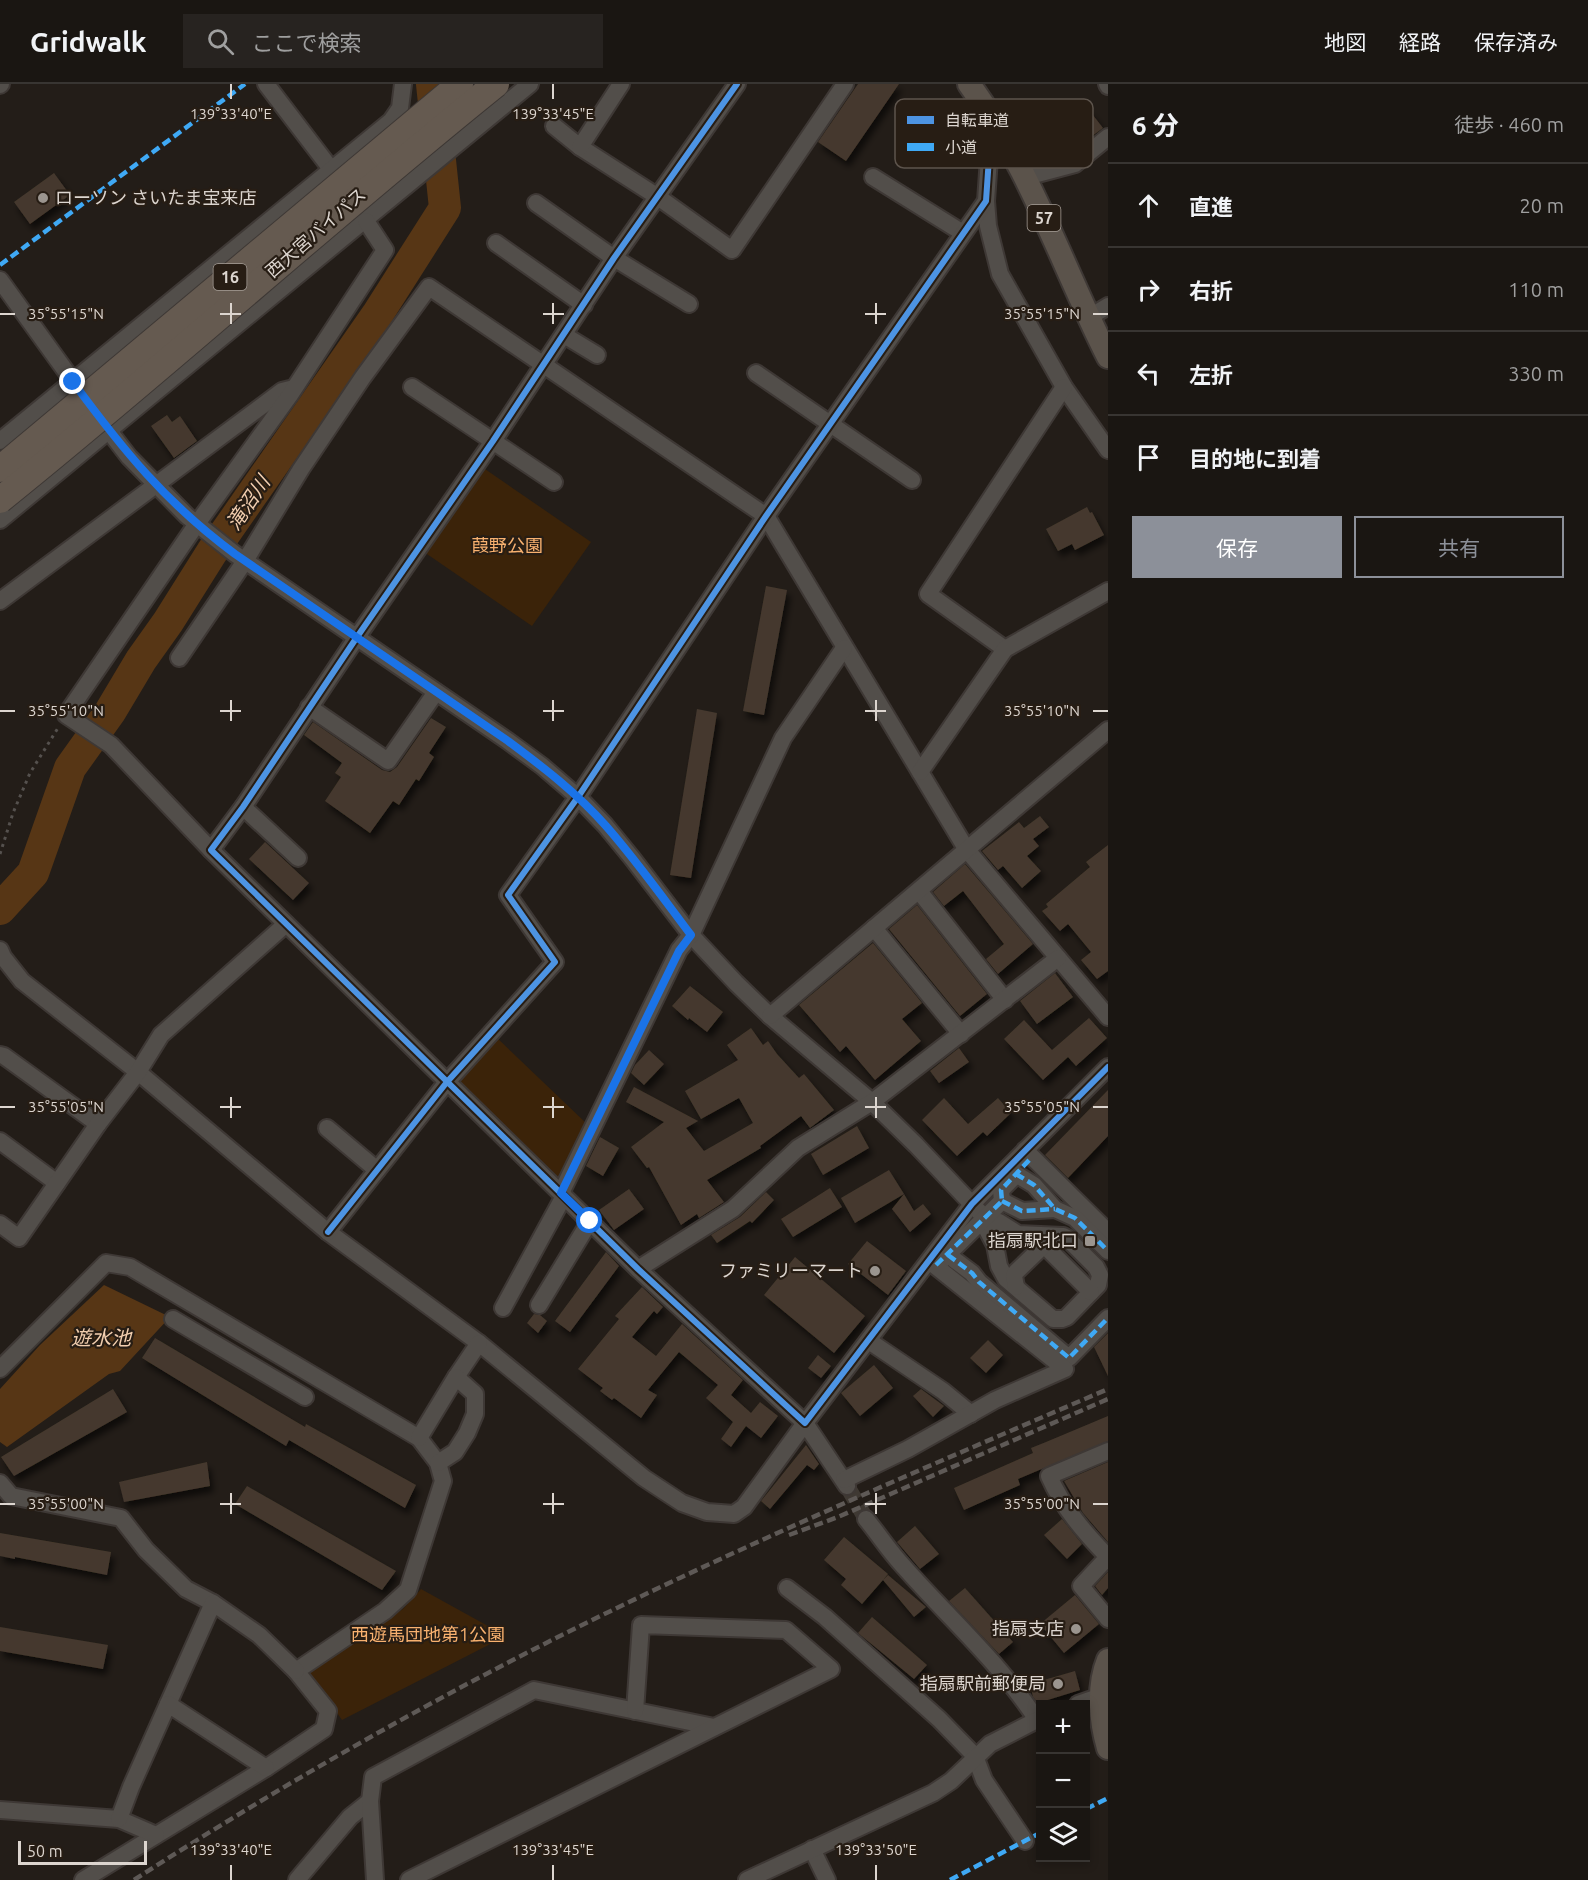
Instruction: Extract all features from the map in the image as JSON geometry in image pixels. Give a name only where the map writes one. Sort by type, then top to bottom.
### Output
[{"type":"highway","name":"西大宮バイパス","points":[[0,469],[460,84]]},
{"type":"highway","name":"西大宮バイパス","points":[[0,500],[196,337],[405,157],[496,84]]},
{"type":"main road","name":"57","points":[[969,84],[980,99]]},
{"type":"main road","name":"57","points":[[1021,168],[1088,318],[1108,357]]},
{"type":"main road","points":[[1108,1660],[1101,1696],[1102,1719],[1108,1748]]},
{"type":"street","points":[[266,84],[331,169]]},
{"type":"street","points":[[0,441],[391,121],[400,108],[403,84]]},
{"type":"street","points":[[0,520],[530,84]]},
{"type":"street","points":[[580,147],[621,84]]},
{"type":"street","points":[[211,850],[243,807],[309,707],[493,441],[614,258],[737,84]]},
{"type":"street","points":[[554,126],[580,147],[658,197],[732,250],[844,84]]},
{"type":"street","points":[[1093,149],[1108,137]]},
{"type":"street","points":[[988,168],[986,201],[988,226],[1000,274],[1064,387],[1108,450]]},
{"type":"street","points":[[1026,177],[1060,168]]},
{"type":"street","points":[[873,177],[963,233]]},
{"type":"street","points":[[328,1232],[447,1082],[555,963],[508,895],[578,797],[766,516],[986,201]]},
{"type":"street","points":[[536,203],[614,258],[689,304]]},
{"type":"street","points":[[366,221],[385,250],[201,529],[69,717],[111,746],[211,850],[638,1269],[805,1423],[846,1483],[994,1400],[1065,1369],[938,1260]]},
{"type":"street","points":[[496,243],[584,305]]},
{"type":"street","points":[[0,280],[109,431],[155,485],[201,529],[525,753],[578,797],[605,825],[691,935],[770,1016],[872,1102],[985,1218],[999,1222],[1018,1234],[1067,1238],[1099,1271],[1100,1280],[1066,1317],[1053,1319],[1002,1272],[995,1245],[986,1228],[985,1218]]},
{"type":"street","points":[[179,658],[240,558],[363,377],[429,287],[766,516],[967,850],[1108,1017]]},
{"type":"street","points":[[1088,318],[1108,306]]},
{"type":"street","points":[[564,335],[597,355]]},
{"type":"street","points":[[756,373],[912,480]]},
{"type":"street","points":[[412,387],[554,483]]},
{"type":"street","points":[[1005,649],[928,594],[1064,387]]},
{"type":"street","points":[[0,601],[282,391],[295,388]]},
{"type":"street","points":[[920,772],[1005,649],[1108,591]]},
{"type":"street","points":[[503,1308],[562,1194],[679,951],[691,935],[783,738],[844,648]]},
{"type":"street","points":[[309,707],[388,761],[436,692]]},
{"type":"street","points":[[770,1016],[1108,730]]},
{"type":"street","points":[[243,807],[298,858]]},
{"type":"street","points":[[919,891],[1005,1000]]},
{"type":"street","points":[[0,1224],[19,1238],[98,1124],[138,1072],[161,1035],[286,924]]},
{"type":"street","points":[[874,928],[961,1034]]},
{"type":"street","points":[[1,956],[22,981],[138,1072],[328,1232],[479,1343],[644,1478],[682,1503],[707,1512],[734,1514],[744,1507],[869,1341],[938,1260],[1002,1201]]},
{"type":"street","points":[[638,1269],[733,1209],[798,1148],[872,1102],[1058,958]]},
{"type":"street","points":[[0,1055],[98,1124]]},
{"type":"street","points":[[938,1260],[972,1204],[1028,1154],[1108,1067]]},
{"type":"street","points":[[327,1128],[377,1170]]},
{"type":"street","points":[[0,1142],[57,1183]]},
{"type":"street","points":[[1002,1201],[1001,1190],[1016,1174],[1028,1154]]},
{"type":"street","points":[[1028,1154],[1105,1224]]},
{"type":"street","points":[[1016,1174],[1034,1185],[1055,1209],[1075,1218],[1108,1251]]},
{"type":"street","points":[[1002,1201],[1022,1211],[1055,1209]]},
{"type":"street","points":[[539,1305],[590,1221]]},
{"type":"street","points":[[1016,1287],[1014,1276],[1016,1272],[1044,1245],[1063,1236]]},
{"type":"street","points":[[1044,1245],[1091,1292]]},
{"type":"street","points":[[938,1260],[1069,1358],[1108,1318]]},
{"type":"street","points":[[0,1369],[106,1263],[130,1267],[419,1438],[438,1463],[443,1481],[408,1590],[385,1611],[296,1671]]},
{"type":"street","points":[[191,1304],[169,1323],[305,1397]]},
{"type":"street","points":[[869,1341],[943,1391],[971,1414]]},
{"type":"street","points":[[419,1438],[479,1343]]},
{"type":"street","points":[[438,1463],[455,1452],[475,1414],[475,1394],[456,1377]]},
{"type":"street","points":[[1108,1451],[1049,1476],[1074,1521],[1108,1557],[1081,1586],[1108,1619]]},
{"type":"street","points":[[0,1483],[11,1496],[120,1518],[146,1550],[186,1589],[213,1603],[259,1635],[296,1671],[328,1711],[324,1729],[266,1768],[83,1880]]},
{"type":"street","points":[[866,1519],[903,1566],[946,1610],[1036,1715]]},
{"type":"street","points":[[787,1587],[825,1617],[939,1719],[975,1756],[984,1780],[1025,1841]]},
{"type":"street","points":[[119,1819],[213,1603]]},
{"type":"street","points":[[408,1880],[831,1669],[786,1630],[641,1626],[635,1711]]},
{"type":"street","points":[[375,1880],[370,1801],[374,1777],[534,1690],[714,1727]]},
{"type":"street","points":[[1090,1700],[1101,1696]]},
{"type":"street","points":[[168,1704],[266,1768]]},
{"type":"street","points":[[747,1880],[933,1792],[951,1780],[990,1744],[1036,1721]]},
{"type":"street","points":[[297,1880],[350,1817],[370,1801]]},
{"type":"street","points":[[0,1810],[119,1819],[156,1835]]},
{"type":"street","points":[[812,1849],[827,1880]]},
{"type":"path","points":[[0,854],[30,773],[69,717]]},
{"type":"green space","name":"葭野公園","points":[[482,467],[591,542],[532,626],[424,552]]},
{"type":"green space","points":[[495,1036],[587,1124],[559,1183],[456,1081]]},
{"type":"green space","name":"西遊馬団地第1公園","points":[[421,1589],[506,1636],[342,1720],[308,1671],[403,1609]]},
{"type":"water","name":"遊水池","points":[[104,1285],[170,1317],[120,1371],[109,1374],[7,1447],[0,1442],[0,1389],[40,1345]]},
{"type":"building","points":[[858,84],[899,84],[846,161],[818,142]]},
{"type":"building","points":[[1093,115],[1103,128],[1093,136]]},
{"type":"building","points":[[54,173],[70,195],[30,224],[14,202]]},
{"type":"building","points":[[167,415],[172,422],[180,416],[197,441],[174,458],[151,426]]},
{"type":"building","points":[[1087,507],[1104,535],[1075,550],[1072,544],[1058,551],[1046,529]]},
{"type":"building","points":[[766,586],[787,590],[764,715],[743,711]]},
{"type":"building","points":[[697,709],[717,713],[691,878],[670,875]]},
{"type":"building","points":[[431,718],[446,727],[429,753],[434,757],[419,781],[416,779],[399,805],[393,801],[370,833],[325,801],[341,777],[335,773],[342,763],[304,735],[313,722],[382,770],[390,772],[397,767]]},
{"type":"building","points":[[1040,816],[1049,827],[1033,839],[1039,846],[1027,856],[1041,871],[1022,888],[1003,866],[998,870],[982,851],[1019,822],[1024,828]]},
{"type":"building","points":[[265,842],[309,883],[293,900],[249,859]]},
{"type":"building","points":[[1108,845],[1108,971],[1097,979],[1081,960],[1091,952],[1068,924],[1060,931],[1042,911],[1048,907],[1046,904],[1090,867],[1086,862]]},
{"type":"building","points":[[965,864],[1033,944],[998,974],[986,959],[1004,944],[963,891],[944,906],[933,892]]},
{"type":"building","points":[[917,905],[987,994],[960,1016],[889,929]]},
{"type":"building","points":[[873,943],[922,1003],[902,1019],[921,1041],[875,1080],[846,1046],[840,1052],[799,1005]]},
{"type":"building","points":[[1055,973],[1073,997],[1037,1024],[1020,1001]]},
{"type":"building","points":[[690,986],[723,1012],[707,1032],[672,1006]]},
{"type":"building","points":[[1089,1018],[1107,1038],[1076,1066],[1068,1057],[1043,1080],[1004,1039],[1024,1020],[1052,1050]]},
{"type":"building","points":[[751,1028],[763,1045],[768,1041],[799,1078],[804,1074],[834,1110],[810,1128],[801,1116],[760,1146],[761,1148],[707,1180],[724,1202],[699,1218],[697,1214],[681,1225],[649,1167],[647,1168],[631,1147],[664,1122],[626,1102],[634,1087],[698,1121],[686,1128],[704,1151],[753,1123],[739,1098],[701,1119],[685,1091],[738,1060],[727,1045]]},
{"type":"building","points":[[959,1048],[969,1062],[939,1083],[930,1071]]},
{"type":"building","points":[[649,1050],[664,1064],[644,1085],[631,1073]]},
{"type":"building","points":[[1108,1090],[1108,1136],[1068,1178],[1045,1155]]},
{"type":"building","points":[[944,1098],[968,1124],[998,1098],[1011,1113],[987,1136],[983,1132],[957,1156],[922,1120]]},
{"type":"building","points":[[857,1126],[869,1148],[823,1175],[811,1154]]},
{"type":"building","points":[[600,1137],[619,1148],[603,1176],[586,1166]]},
{"type":"building","points":[[889,1170],[904,1194],[855,1223],[841,1198]]},
{"type":"building","points":[[830,1188],[842,1207],[793,1237],[781,1219]]},
{"type":"building","points":[[629,1189],[644,1209],[614,1230],[599,1210]]},
{"type":"building","points":[[766,1192],[774,1200],[752,1223],[750,1221],[717,1243],[711,1235],[740,1217]]},
{"type":"building","points":[[904,1194],[914,1211],[923,1204],[931,1214],[910,1232],[892,1209]]},
{"type":"building","points":[[867,1241],[906,1271],[888,1295],[848,1264]]},
{"type":"building","points":[[606,1252],[619,1266],[570,1332],[555,1321]]},
{"type":"building","points":[[795,1257],[865,1316],[834,1353],[764,1295]]},
{"type":"building","points":[[642,1287],[663,1307],[657,1314],[654,1311],[632,1337],[656,1356],[682,1324],[743,1380],[731,1395],[751,1413],[760,1402],[778,1416],[761,1438],[746,1426],[731,1447],[721,1439],[733,1422],[706,1398],[718,1385],[679,1352],[648,1390],[657,1395],[641,1418],[614,1398],[612,1400],[600,1391],[603,1388],[578,1369],[619,1319],[615,1316]]},
{"type":"building","points":[[534,1314],[540,1315],[547,1321],[538,1333],[527,1323]]},
{"type":"building","points":[[1108,1333],[1108,1376],[1094,1347]]},
{"type":"building","points":[[155,1338],[305,1427],[306,1424],[416,1485],[405,1508],[289,1440],[286,1446],[142,1358]]},
{"type":"building","points":[[988,1340],[1003,1355],[986,1373],[970,1358]]},
{"type":"building","points":[[818,1355],[831,1366],[821,1378],[808,1368]]},
{"type":"building","points":[[874,1365],[893,1388],[860,1416],[841,1393]]},
{"type":"building","points":[[113,1389],[127,1412],[14,1476],[1,1457]]},
{"type":"building","points":[[921,1389],[944,1406],[933,1417],[913,1396]]},
{"type":"building","points":[[1108,1416],[1108,1441],[1018,1479],[1020,1485],[964,1510],[954,1488],[1033,1453],[1031,1448]]},
{"type":"building","points":[[806,1445],[819,1464],[814,1470],[807,1465],[770,1509],[761,1501]]},
{"type":"building","points":[[207,1462],[210,1486],[124,1502],[119,1482]]},
{"type":"building","points":[[1108,1462],[1108,1542],[1083,1513],[1064,1481]]},
{"type":"building","points":[[247,1486],[396,1571],[382,1590],[235,1504]]},
{"type":"building","points":[[1062,1519],[1082,1544],[1067,1559],[1044,1535]]},
{"type":"building","points":[[915,1526],[939,1554],[920,1569],[897,1542]]},
{"type":"building","points":[[0,1533],[111,1552],[107,1575],[0,1556]]},
{"type":"building","points":[[844,1537],[888,1574],[862,1604],[841,1585],[846,1579],[824,1560]]},
{"type":"building","points":[[1108,1572],[1108,1588],[1102,1595],[1095,1586]]},
{"type":"building","points":[[888,1575],[926,1607],[914,1617],[883,1580]]},
{"type":"building","points":[[965,1588],[1013,1642],[999,1654],[949,1601]]},
{"type":"building","points":[[1075,1595],[1099,1624],[1064,1653],[1040,1624]]},
{"type":"building","points":[[872,1617],[927,1665],[914,1679],[858,1633]]},
{"type":"building","points":[[0,1627],[108,1645],[103,1669],[0,1651]]},
{"type":"building","points":[[1075,1671],[1080,1690],[1048,1700],[1036,1701],[1030,1684]]},
{"type":"waterway","name":"滝沼川","points":[[0,909],[33,873],[70,768],[110,712],[141,660],[212,552],[377,315],[445,208],[432,84]]},
{"type":"tunnel","points":[[847,1486],[866,1519]]},
{"type":"railway","points":[[134,1880],[272,1794],[366,1740],[461,1687],[582,1625],[806,1520],[1108,1389]]},
{"type":"railway","points":[[789,1535],[838,1517],[1108,1399]]},
{"type":"marked path","points":[[0,265],[245,84]]},
{"type":"marked path","points":[[936,1265],[1002,1201],[1001,1190],[1032,1157]]},
{"type":"marked path","points":[[1016,1174],[1034,1185],[1055,1209],[1075,1218],[1108,1251]]},
{"type":"marked path","points":[[1002,1201],[1022,1211],[1055,1209]]},
{"type":"marked path","points":[[948,1255],[972,1273],[979,1282],[1069,1358],[1108,1318]]},
{"type":"marked path","points":[[1088,1808],[1108,1798]]},
{"type":"marked path","points":[[950,1880],[1036,1835]]},
{"type":"cycle path","points":[[737,84],[614,258],[493,441],[243,807],[211,850],[638,1269],[805,1423],[972,1204],[1108,1067]]},
{"type":"cycle path","points":[[328,1232],[447,1082],[555,962],[508,895],[578,797],[766,516],[986,201],[988,168]]},
{"type":"place","name":"ローソン さいたま宝来店","points":[[43,198]]},
{"type":"place","name":"指扇駅北口","points":[[1090,1241]]},
{"type":"place","name":"ファミリーマート","points":[[875,1271]]},
{"type":"place","name":"指扇支店","points":[[1076,1629]]},
{"type":"place","name":"指扇駅前郵便局","points":[[1058,1684]]},
{"type":"route","points":[[73,382],[129,457],[196,525],[508,741],[578,797],[605,825],[691,935],[679,951],[561,1193],[590,1221]]}]
